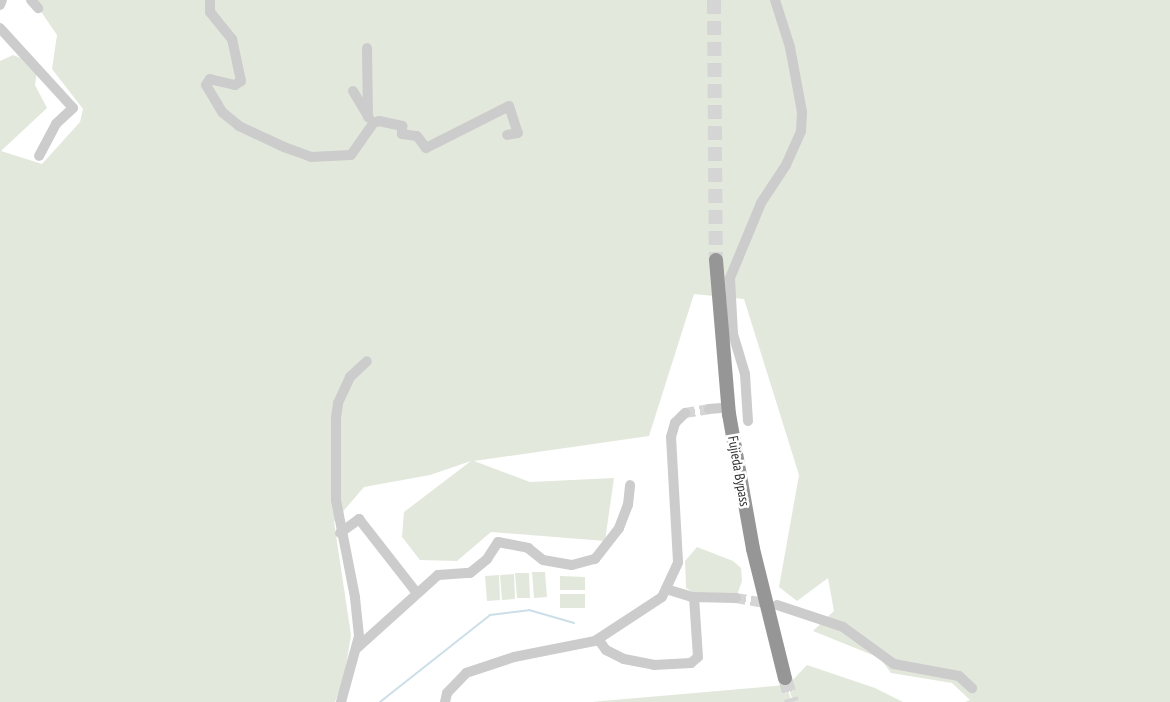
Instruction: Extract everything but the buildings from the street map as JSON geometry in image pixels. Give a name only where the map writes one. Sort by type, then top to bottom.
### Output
[{"type":"highway","name":"Fujieda Bypass","points":[[716,260],[729,414],[754,549],[785,678]]},
{"type":"street","points":[[0,5],[2,0]]},
{"type":"street","points":[[210,0],[210,12],[226,29],[234,45],[241,81],[235,85],[210,79],[206,85],[222,112],[239,126],[310,157],[351,155],[370,120],[367,48]]},
{"type":"street","points":[[748,421],[742,405],[745,374],[733,334],[730,278],[761,203],[786,165],[801,131],[802,112],[790,47],[775,0]]},
{"type":"street","points":[[0,28],[73,108],[56,124],[39,156]]},
{"type":"street","points":[[353,91],[370,120],[402,126],[402,134],[417,136],[426,148],[509,106],[518,133],[507,135]]},
{"type":"street","points":[[342,702],[357,648],[355,597],[340,533],[336,500],[338,403],[350,377],[367,361]]},
{"type":"street","points":[[709,409],[721,408]]},
{"type":"street","points":[[444,702],[447,693],[466,673],[514,657],[598,639],[662,597],[679,556],[671,437],[675,423],[685,413]]},
{"type":"street","points":[[357,648],[416,592],[438,575],[470,573],[487,559],[498,542],[528,548],[543,560],[572,565],[595,559],[619,528],[628,505],[630,485]]},
{"type":"street","points":[[340,533],[358,518],[416,592]]},
{"type":"street","points":[[666,589],[694,597],[736,598]]},
{"type":"street","points":[[598,639],[606,650],[624,659],[654,665],[691,664],[698,657],[694,597]]},
{"type":"street","points":[[777,605],[843,627],[894,664],[959,676],[972,688]]},
{"type":"shaded area","points":[[33,0],[1170,0],[1170,702],[965,702],[970,700],[952,683],[891,673],[880,658],[813,631],[834,611],[828,578],[797,601],[779,587],[799,475],[744,299],[694,294],[649,436],[474,461],[530,482],[614,478],[605,541],[491,532],[457,561],[420,560],[402,537],[404,512],[471,461],[430,475],[364,487],[334,522],[351,635],[344,679],[335,702],[0,702],[0,61],[13,55],[26,60],[37,71],[35,85],[47,108],[1,151],[42,164],[80,122],[83,109],[52,69],[57,35]]},
{"type":"shaded area","points":[[697,547],[733,561],[741,568],[742,581],[736,598],[700,597],[686,588],[685,561]]},
{"type":"shaded area","points":[[532,572],[545,572],[547,597],[534,598]]},
{"type":"shaded area","points":[[515,573],[529,573],[530,598],[517,598]]},
{"type":"shaded area","points":[[514,574],[515,599],[502,600],[500,575]]},
{"type":"shaded area","points":[[499,575],[500,600],[487,601],[485,576]]},
{"type":"shaded area","points":[[560,576],[585,577],[585,590],[560,590]]},
{"type":"shaded area","points":[[560,594],[585,594],[585,608],[560,608]]},
{"type":"shaded area","points":[[807,665],[875,688],[903,702],[793,702],[788,685]]},
{"type":"shaded area","points":[[786,685],[792,702],[592,702],[602,701]]},
{"type":"waterway","points":[[380,702],[490,615],[529,610],[574,623]]},
{"type":"tunnel","points":[[714,0],[716,260]]},
{"type":"tunnel","points":[[685,413],[709,409]]},
{"type":"tunnel","points":[[736,598],[771,604]]},
{"type":"tunnel","points":[[785,678],[792,702]]}]
